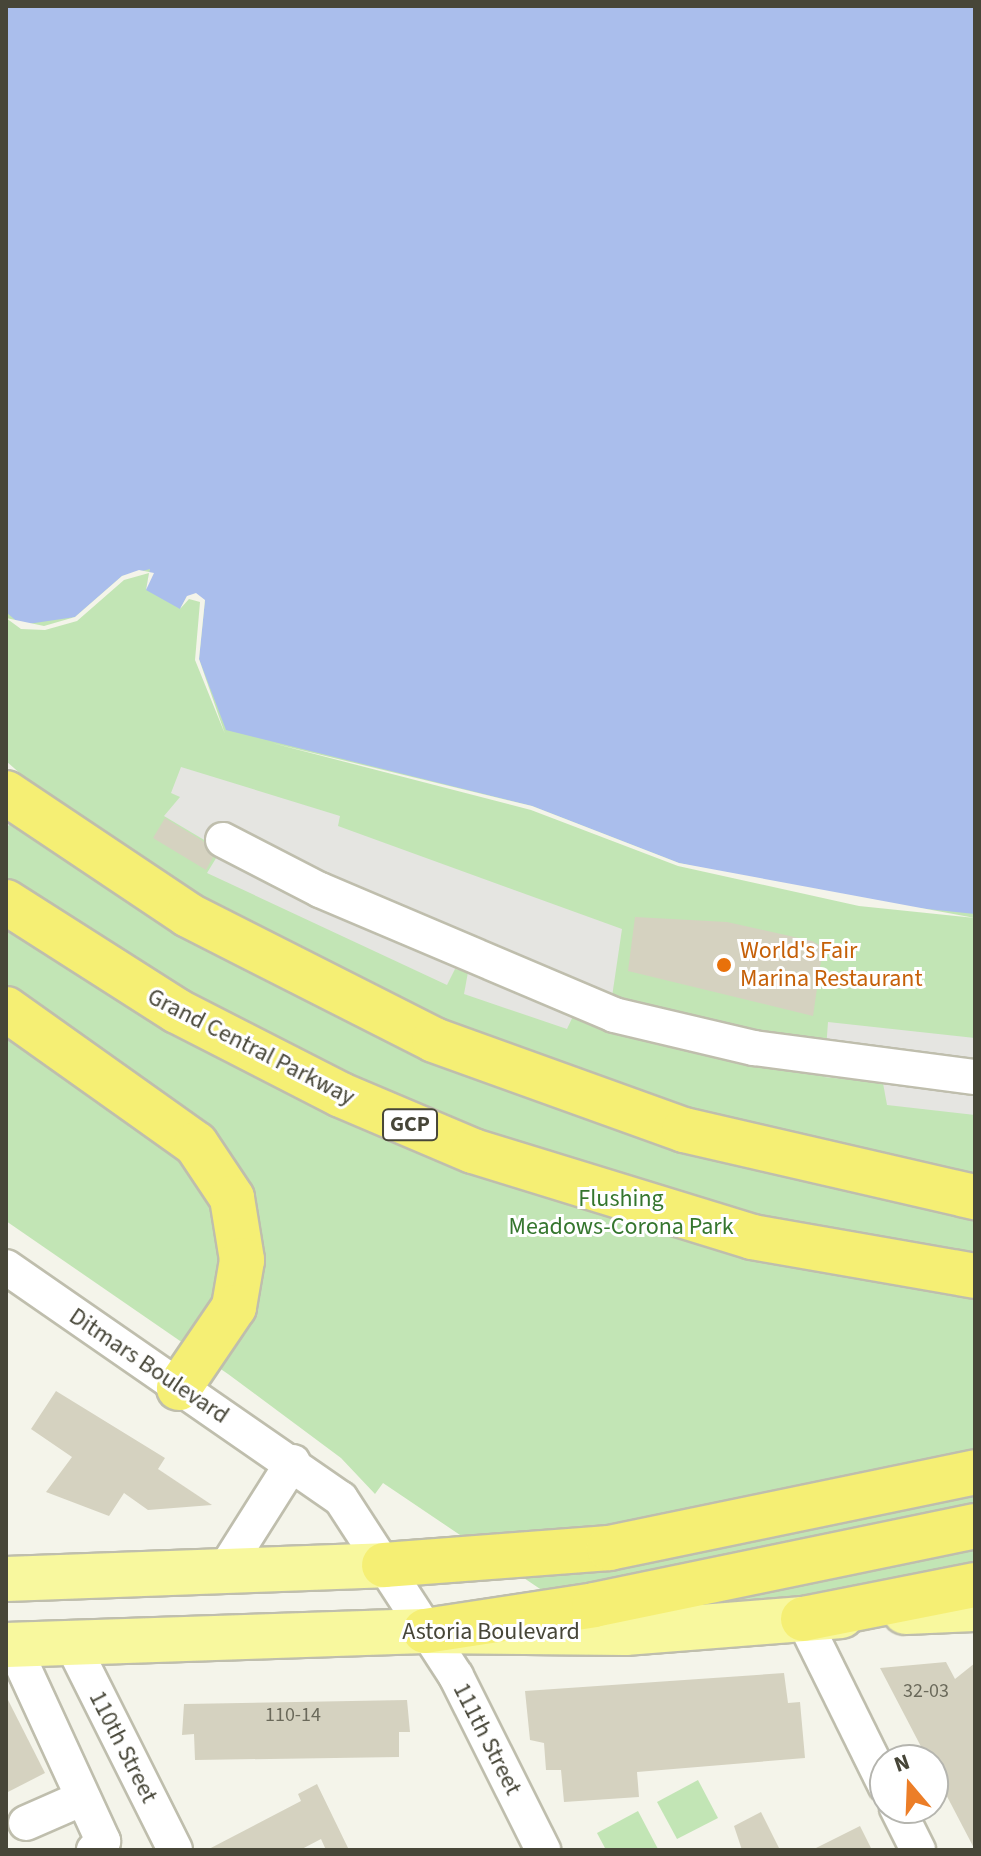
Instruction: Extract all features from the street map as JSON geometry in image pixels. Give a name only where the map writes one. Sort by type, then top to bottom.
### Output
[{"type":"highway","points":[[6,793],[149,891],[256,953],[392,1021],[520,1074],[772,1154],[975,1197]]},
{"type":"highway","name":"Grand Central Parkway","points":[[6,902],[177,1011],[414,1127],[629,1203],[851,1259],[975,1276]]},
{"type":"highway","points":[[6,1009],[196,1144],[232,1198],[242,1260],[234,1307],[179,1388]]},
{"type":"highway","points":[[520,1074],[774,1143],[975,1171]]},
{"type":"highway","points":[[851,1259],[975,1293]]},
{"type":"highway","points":[[384,1565],[609,1548],[975,1472]]},
{"type":"highway","points":[[425,1631],[622,1600],[975,1526]]},
{"type":"highway","points":[[803,1619],[975,1585]]},
{"type":"main road","points":[[6,1579],[384,1565]]},
{"type":"main road","name":"Astoria Boulevard","points":[[10,1645],[425,1631],[625,1633],[975,1609]]},
{"type":"street","points":[[223,840],[320,890],[614,1015],[767,1050],[975,1077]]},
{"type":"street","name":"Ditmars Boulevard","points":[[6,1267],[179,1388],[293,1462],[347,1505],[425,1631]]},
{"type":"street","points":[[224,1571],[293,1462]]},
{"type":"street","points":[[803,1619],[869,1753]]},
{"type":"street","name":"111th Street","points":[[425,1631],[456,1676],[543,1850]]},
{"type":"street","name":"110th Street","points":[[72,1644],[175,1850]]},
{"type":"street","points":[[10,1645],[103,1841],[94,1850]]},
{"type":"street","points":[[24,1830],[83,1798]]},
{"type":"street","points":[[905,1824],[918,1850]]},
{"type":"green space","name":"Flushing Meadows-Corona Park","points":[[6,357],[975,814],[975,1584],[586,1620],[383,1483],[375,1494],[341,1458],[228,1374],[6,1221],[6,830],[31,783],[6,761]]},
{"type":"green space","points":[[698,1780],[718,1818],[677,1839],[657,1802]]},
{"type":"green space","points":[[638,1811],[658,1849],[606,1850],[597,1833]]},
{"type":"shaded area","points":[[181,767],[340,816],[338,826],[622,929],[608,1024],[575,1012],[567,1029],[464,994],[468,972],[455,969],[447,985],[207,873],[221,850],[164,816],[180,797],[171,793]]},
{"type":"shaded area","points":[[828,1022],[975,1038],[975,1115],[887,1105],[883,1083],[824,1077]]},
{"type":"water","points":[[6,6],[975,6],[975,914],[860,902],[679,863],[532,806],[226,730],[199,659],[205,600],[187,596],[180,609],[146,590],[150,569],[122,576],[75,617],[21,625],[6,612]]},
{"type":"pier","points":[[139,570],[154,573],[146,590],[149,573],[124,580],[77,621],[45,630],[21,629],[6,618],[44,626],[75,617],[122,576]]},
{"type":"pier","points":[[196,593],[205,600],[199,659],[225,734],[195,660],[200,602],[189,599],[180,609],[187,596]]},
{"type":"pier","points":[[272,743],[532,806],[679,863],[975,918],[859,906],[678,866],[531,810]]},
{"type":"building","points":[[165,818],[203,841],[213,857],[206,870],[153,838]]},
{"type":"building","name":"World's Fair Marina Restaurant","points":[[635,917],[727,922],[812,941],[823,947],[813,1016],[628,971]]},
{"type":"building","points":[[56,1391],[165,1458],[158,1469],[212,1505],[148,1510],[124,1493],[109,1516],[46,1492],[72,1457],[31,1429]]},
{"type":"building","points":[[946,1662],[955,1679],[975,1663],[975,1850],[949,1800],[949,1744],[920,1744],[880,1668]]},
{"type":"building","points":[[784,1673],[788,1703],[800,1702],[805,1758],[637,1772],[639,1797],[564,1802],[561,1770],[546,1770],[544,1743],[530,1740],[525,1691]]},
{"type":"building","points":[[6,1696],[45,1773],[6,1793]]},
{"type":"building","points":[[407,1700],[410,1732],[399,1732],[399,1757],[195,1760],[194,1734],[182,1735],[184,1704]]},
{"type":"building","points":[[317,1784],[349,1850],[326,1850],[321,1839],[300,1850],[207,1850],[301,1801],[298,1794]]},
{"type":"building","points":[[761,1812],[780,1850],[742,1850],[734,1826]]},
{"type":"building","points":[[860,1826],[872,1850],[812,1850]]},
{"type":"place","name":"World's Fair Marina Restaurant","points":[[724,965]]}]
